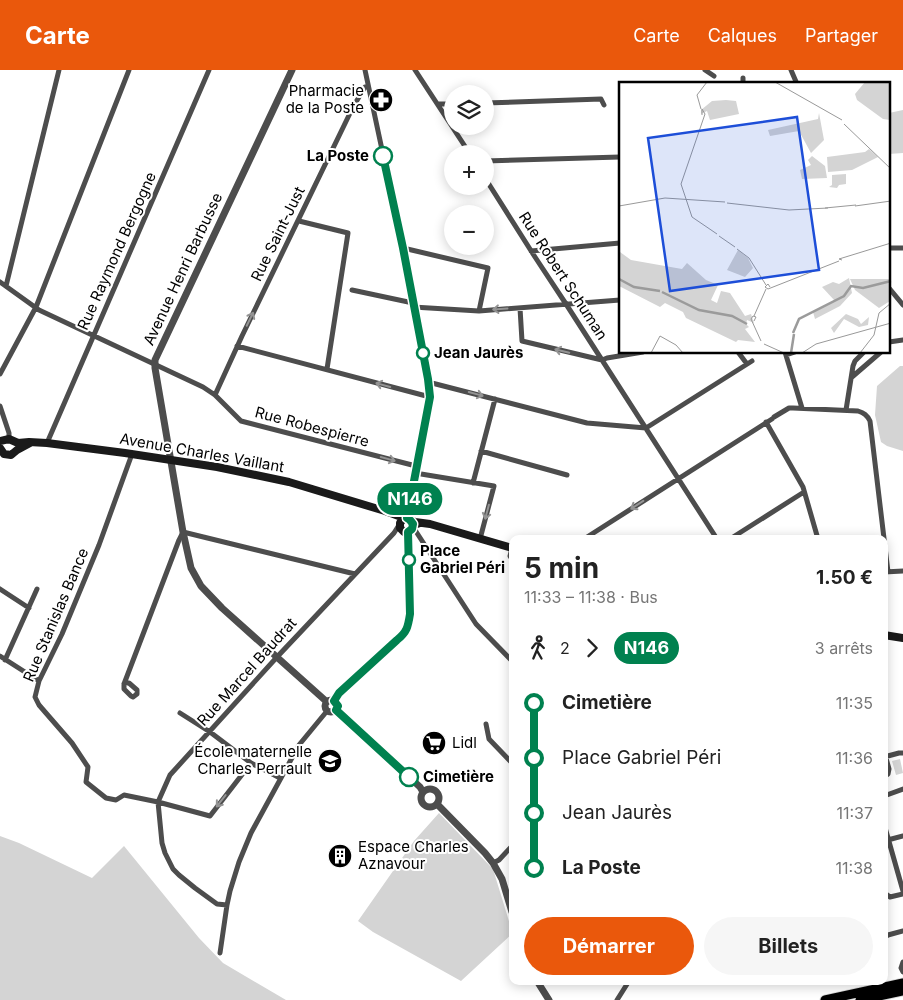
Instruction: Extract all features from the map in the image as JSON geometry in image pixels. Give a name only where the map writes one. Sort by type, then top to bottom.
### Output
[{"type":"main road","name":"Avenue Charles Vaillant","points":[[16,450],[34,442]]},
{"type":"main road","name":"Avenue Charles Vaillant","points":[[5,443],[47,443],[217,467],[280,480],[391,513],[408,526]]},
{"type":"main road","points":[[5,443],[17,447],[13,454],[3,453],[5,443]]},
{"type":"main road","points":[[408,526],[430,524],[509,547]]},
{"type":"main road","points":[[888,635],[903,636]]},
{"type":"main road","points":[[824,1000],[903,983]]},
{"type":"main road","points":[[860,1000],[903,991]]},
{"type":"street","points":[[6,286],[59,70]]},
{"type":"street","points":[[0,374],[36,308],[129,70]]},
{"type":"street","name":"Rue Raymond Bergogne","points":[[47,443],[209,70]]},
{"type":"street","name":"Avenue Henri Barbusse","points":[[292,70],[155,360],[154,368],[183,532],[192,568],[201,586],[222,608],[277,657],[331,701]]},
{"type":"street","points":[[327,711],[325,706],[404,634],[408,627],[410,614],[408,526],[416,470],[430,403],[428,382],[403,248],[365,70]]},
{"type":"street","points":[[415,70],[464,145]]},
{"type":"street","points":[[705,70],[714,76]]},
{"type":"street","points":[[791,70],[796,82]]},
{"type":"street","name":"Rue Saint-Just","points":[[215,395],[353,107],[365,87],[368,87]]},
{"type":"street","points":[[494,102],[601,99],[604,105]]},
{"type":"street","points":[[438,104],[444,104]]},
{"type":"street","points":[[494,161],[619,156]]},
{"type":"street","name":"Rue Robert Schuman","points":[[494,192],[714,535]]},
{"type":"street","points":[[299,220],[348,233],[327,370]]},
{"type":"street","points":[[531,251],[619,243]]},
{"type":"street","points":[[403,248],[488,268],[479,311]]},
{"type":"street","points":[[890,248],[903,248]]},
{"type":"street","name":"Rue Robespierre","points":[[0,282],[36,308],[204,387],[215,395],[241,421],[416,470],[494,486],[480,539]]},
{"type":"street","points":[[890,289],[903,305]]},
{"type":"street","points":[[352,290],[413,305],[479,311],[619,300]]},
{"type":"street","points":[[520,308],[522,341],[602,360],[631,354]]},
{"type":"street","points":[[892,342],[903,340]]},
{"type":"street","points":[[237,346],[430,397]]},
{"type":"street","points":[[428,382],[587,423],[646,428],[750,362],[740,354]]},
{"type":"street","points":[[785,354],[802,408]]},
{"type":"street","points":[[846,410],[855,360],[862,354]]},
{"type":"street","points":[[851,377],[879,354]]},
{"type":"street","points":[[472,482],[495,399]]},
{"type":"street","points":[[0,406],[9,433],[5,443]]},
{"type":"street","points":[[590,535],[789,408],[802,408],[858,411],[864,412],[868,416],[882,535]]},
{"type":"street","points":[[766,422],[798,478],[817,535]]},
{"type":"street","points":[[481,451],[567,474]]},
{"type":"street","name":"Rue Stanislas Bance","points":[[132,454],[99,545],[62,634],[39,681],[35,697],[39,705],[72,743],[88,767],[86,782],[106,798],[116,800],[124,795],[158,802]]},
{"type":"street","points":[[736,535],[804,492]]},
{"type":"street","points":[[408,526],[476,624],[509,658]]},
{"type":"street","name":"Rue Marcel Baudrat","points":[[227,905],[217,904],[187,882],[173,869],[165,853],[162,843],[158,802],[170,775],[355,574],[408,526]]},
{"type":"street","points":[[124,684],[183,532],[355,574]]},
{"type":"street","points":[[888,572],[903,571]]},
{"type":"street","points":[[37,589],[2,658],[39,681]]},
{"type":"street","points":[[0,590],[29,608]]},
{"type":"street","points":[[331,701],[338,706],[336,710]]},
{"type":"street","points":[[327,711],[333,712],[336,710]]},
{"type":"street","points":[[336,710],[414,781],[423,792]]},
{"type":"street","points":[[220,953],[227,905],[239,862],[251,833],[299,745],[327,711]]},
{"type":"street","points":[[180,713],[210,732],[251,763],[280,778]]},
{"type":"street","points":[[486,724],[489,739],[509,760]]},
{"type":"street","points":[[888,754],[903,753]]},
{"type":"street","points":[[158,802],[210,816],[251,763]]},
{"type":"street","points":[[428,789],[437,791],[439,802],[437,804],[432,807],[424,805],[421,797],[423,792],[428,789]]},
{"type":"street","points":[[888,795],[903,790]]},
{"type":"street","points":[[437,804],[493,863],[502,878],[509,902]]},
{"type":"street","points":[[888,840],[903,836]]},
{"type":"street","points":[[888,847],[903,893],[890,897],[888,896]]},
{"type":"street","points":[[493,863],[499,860],[509,849]]},
{"type":"street","points":[[888,935],[903,931]]},
{"type":"street","points":[[903,962],[901,968],[903,972]]},
{"type":"street","points":[[540,985],[549,1000]]},
{"type":"street","points":[[617,1000],[626,985]]},
{"type":"shaded area","points":[[903,110],[903,153],[890,154],[890,113]]},
{"type":"shaded area","points":[[900,366],[903,366],[903,451],[881,442],[875,415],[877,386]]},
{"type":"shaded area","points":[[900,759],[903,773],[896,775],[892,761]]},
{"type":"shaded area","points":[[439,813],[493,869],[509,921],[509,937],[461,981],[373,932],[358,921],[414,841]]},
{"type":"shaded area","points":[[0,836],[19,843],[92,878],[124,846],[199,938],[223,963],[286,1000],[0,1000]]},
{"type":"bus line","name":"N146","points":[[383,156],[428,379],[430,403],[407,518],[413,524],[411,531],[408,532],[410,614],[408,627],[404,634],[339,693],[334,701],[338,706],[336,710],[409,777]]},
{"type":"place","name":"Pharmacie de la Poste","points":[[381,100]]},
{"type":"place","name":"La Poste","points":[[383,156]]},
{"type":"place","name":"Jean Jaurès","points":[[423,353]]},
{"type":"place","name":"Place Gabriel Péri","points":[[409,560]]},
{"type":"place","name":"Lidl","points":[[434,743]]},
{"type":"place","name":"École maternelle Charles Perrault","points":[[330,761]]},
{"type":"place","name":"Cimetière","points":[[409,777]]},
{"type":"place","name":"Espace Charles Aznavour","points":[[340,856]]}]
